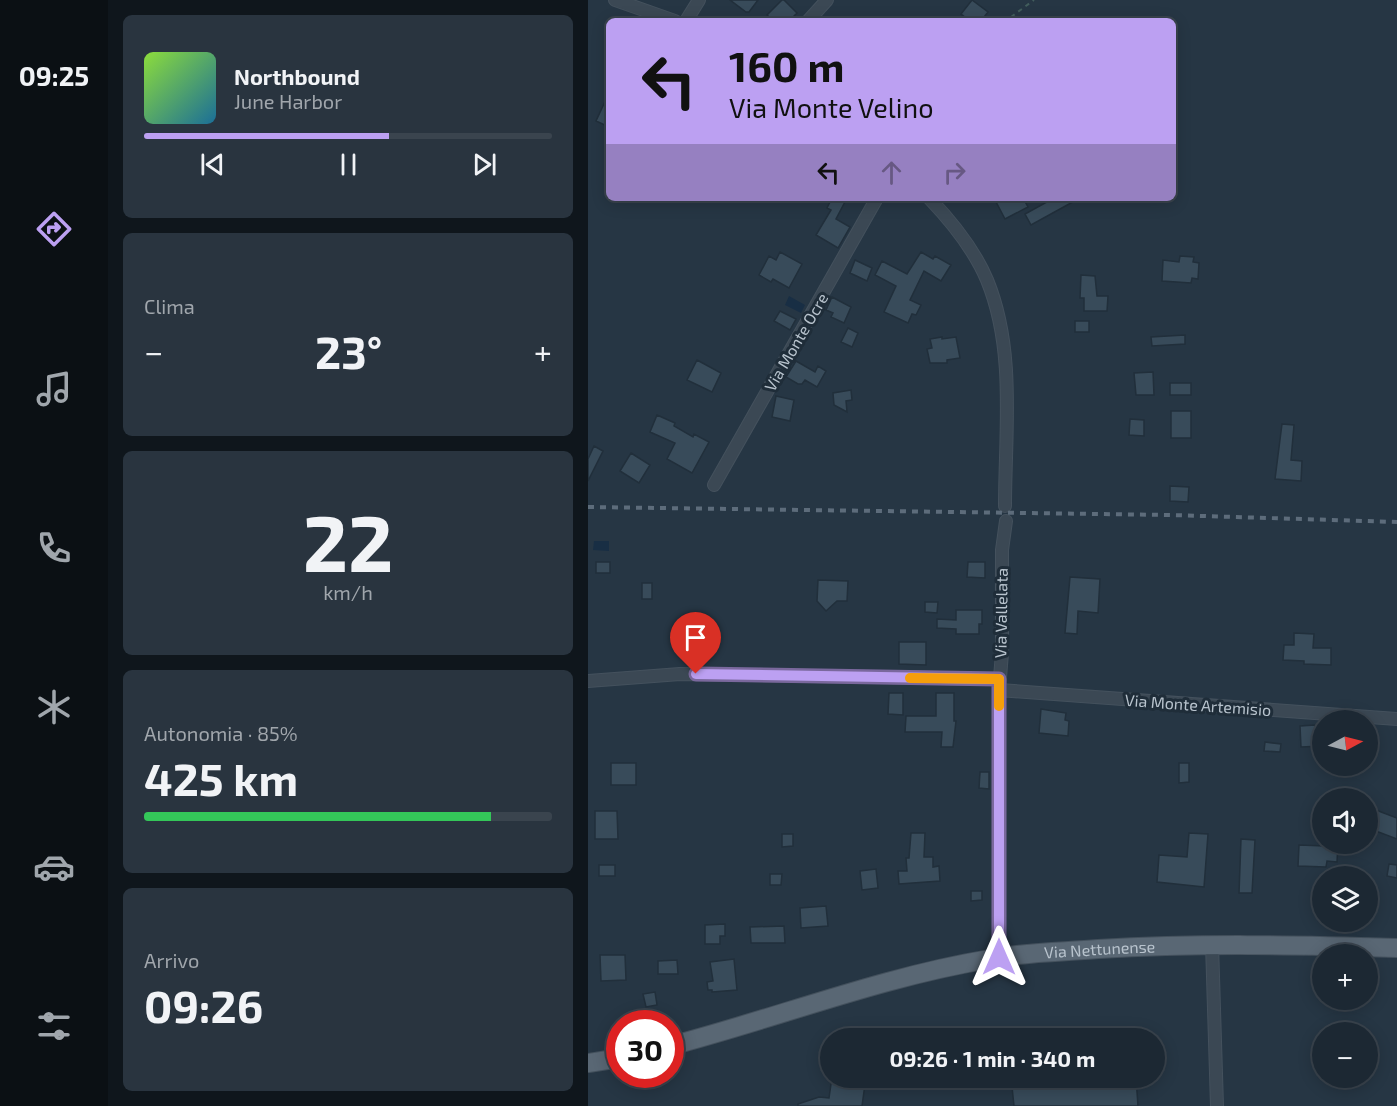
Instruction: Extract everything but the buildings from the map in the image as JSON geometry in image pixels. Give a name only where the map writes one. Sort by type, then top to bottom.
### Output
[{"type":"main road","name":"Via Nettunense","points":[[684,1042],[856,991],[999,957],[1212,944],[1397,948]]},
{"type":"main road","points":[[588,1063],[606,1060]]},
{"type":"street","points":[[615,0],[666,18]]},
{"type":"street","points":[[688,18],[699,0]]},
{"type":"street","points":[[811,18],[826,0]]},
{"type":"street","name":"Via Monte Ocre","points":[[714,485],[876,201]]},
{"type":"street","points":[[932,201],[952,223],[973,254],[986,277],[1000,319],[1006,371],[1005,506]]},
{"type":"street","name":"Via Vallelata","points":[[999,957],[999,684],[1002,653],[1002,550],[1006,521]]},
{"type":"street","name":"Via Monte Artemisio","points":[[588,681],[680,674],[999,684],[1397,720]]},
{"type":"street","points":[[1212,944],[1217,1106]]},
{"type":"path","points":[[1011,17],[1034,0]]},
{"type":"water","points":[[789,296],[805,305],[801,313],[785,305]]},
{"type":"water","points":[[594,541],[609,541],[609,551],[593,550]]},
{"type":"railway","points":[[588,507],[1171,515],[1397,522]]},
{"type":"slow traffic","points":[[910,678],[999,679],[999,706]]},
{"type":"route","points":[[696,674],[999,679],[999,957]]}]
